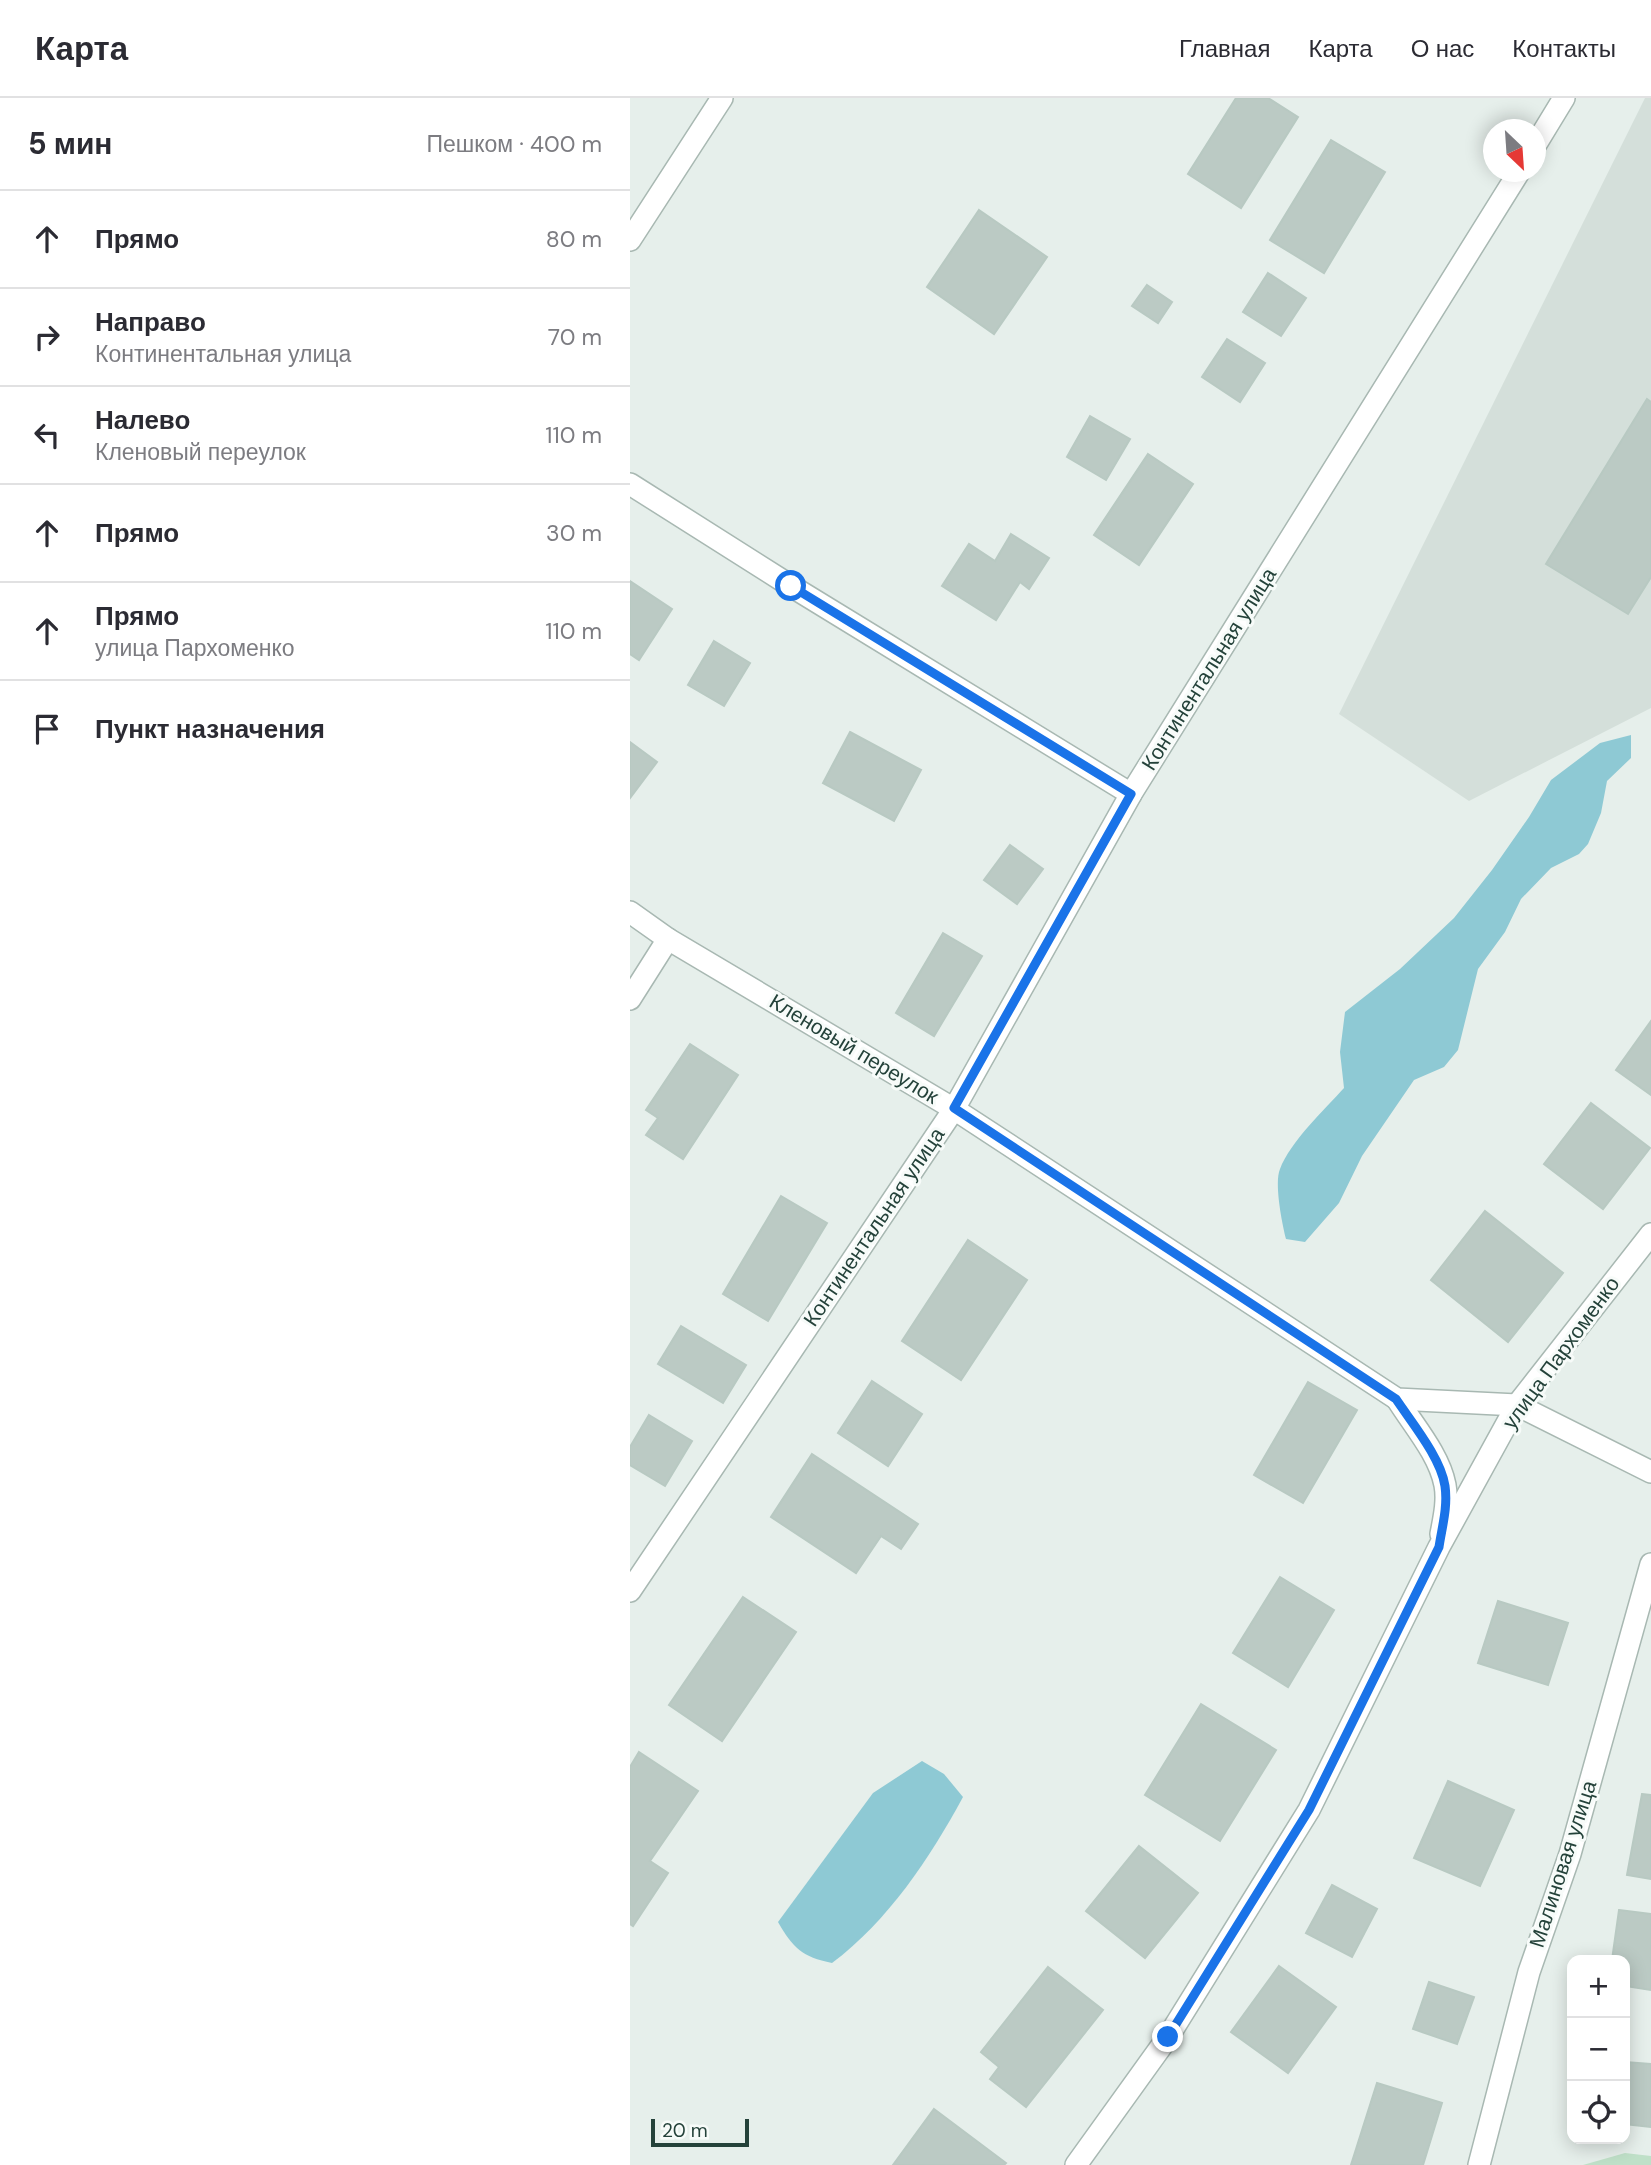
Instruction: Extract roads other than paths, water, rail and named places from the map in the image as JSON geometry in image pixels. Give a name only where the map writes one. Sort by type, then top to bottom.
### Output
[{"type":"street","points":[[630,240],[722,98]]},
{"type":"street","points":[[1546,127],[1564,98]]},
{"type":"street","name":"Континентальная улица","points":[[630,1591],[954,1108],[1131,794],[1513,182]]},
{"type":"street","points":[[630,484],[1131,794]]},
{"type":"street","name":"Кленовый переулок","points":[[630,912],[668,939],[954,1108],[1396,1399]]},
{"type":"street","points":[[630,999],[668,939]]},
{"type":"street","name":"улица Пархоменко","points":[[1076,2165],[1168,2037],[1309,1810],[1439,1547],[1517,1405],[1651,1234]]},
{"type":"street","points":[[1396,1399],[1517,1405],[1651,1472]]},
{"type":"street","points":[[1396,1399],[1434,1459],[1445,1485],[1445,1510],[1439,1547]]},
{"type":"street","name":"Малиновая улица","points":[[1479,2165],[1528,1972],[1570,1854],[1651,1564]]},
{"type":"water","points":[[1631,735],[1631,758],[1607,781],[1601,813],[1588,844],[1579,854],[1551,868],[1521,899],[1505,932],[1478,969],[1458,1050],[1444,1067],[1414,1080],[1362,1156],[1339,1203],[1305,1242],[1286,1239],[1278,1193],[1278,1175],[1300,1137],[1344,1088],[1340,1052],[1345,1012],[1400,969],[1454,918],[1492,870],[1551,780],[1600,743]]},
{"type":"water","points":[[922,1761],[944,1774],[963,1797],[922,1865],[871,1928],[832,1963],[813,1958],[799,1950],[778,1922],[873,1793]]}]
